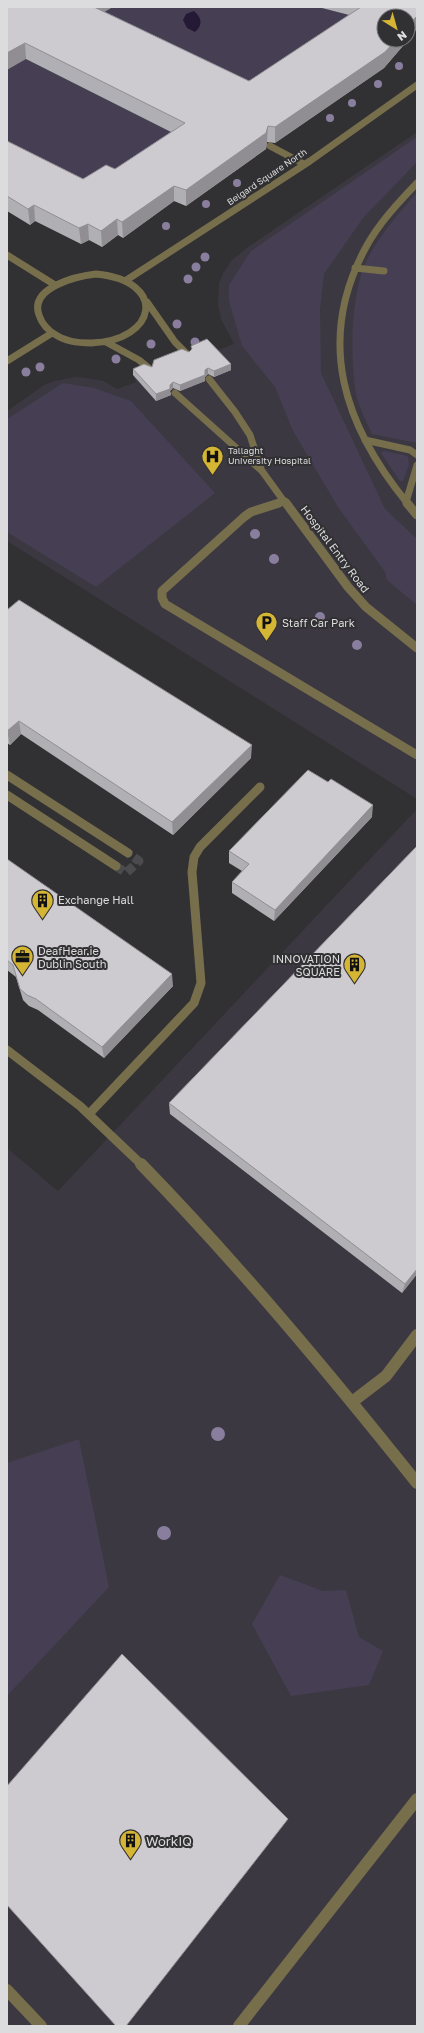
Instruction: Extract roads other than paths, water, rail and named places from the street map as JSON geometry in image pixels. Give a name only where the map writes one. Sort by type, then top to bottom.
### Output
[{"type":"street","name":"Belgard Square North","points":[[125,281],[304,164],[393,104],[417,85]]},
{"type":"street","points":[[270,146],[304,164]]},
{"type":"street","points":[[417,183],[380,226],[355,268],[346,289],[340,332],[340,354],[346,398],[354,419],[384,474],[417,515]]},
{"type":"street","points":[[7,255],[55,285]]},
{"type":"street","points":[[355,268],[384,271]]},
{"type":"street","points":[[147,302],[147,314],[141,324],[130,333],[116,340],[106,342],[82,343],[65,340],[52,333],[42,324],[38,313],[40,302],[47,290],[77,276],[96,274],[125,281],[136,288],[147,302],[175,342],[187,354]]},
{"type":"street","points":[[7,361],[52,333]]},
{"type":"street","points":[[106,342],[139,360],[150,369]]},
{"type":"street","name":"Hospital Entry Road","points":[[210,379],[250,435],[262,471]]},
{"type":"street","name":"Hospital Entry Road","points":[[176,393],[262,471],[348,587],[372,612],[417,648]]},
{"type":"street","points":[[365,440],[410,450],[417,454]]},
{"type":"street","points":[[406,502],[417,464]]},
{"type":"street","points":[[285,501],[251,512],[244,517],[162,591],[162,598],[165,604],[417,755]]},
{"type":"street","points":[[7,775],[128,853]]},
{"type":"street","points":[[89,1114],[194,1003],[201,983],[192,872],[194,857],[208,838],[260,787]]},
{"type":"street","points":[[7,795],[116,866]]},
{"type":"street","points":[[7,1050],[89,1114],[177,1200],[229,1255],[352,1402],[417,1483]]},
{"type":"street","points":[[352,1402],[386,1376],[417,1335]]},
{"type":"street","points":[[239,2026],[417,1799]]},
{"type":"street","points":[[7,1990],[41,2026]]},
{"type":"tunnel","points":[[116,866],[126,873],[139,861],[128,853]]},
{"type":"place","name":"Tallaght University Hospital","points":[[212,476]]},
{"type":"place","name":"Staff Car Park","points":[[266,642]]},
{"type":"place","name":"Exchange Hall","points":[[43,920]]},
{"type":"place","name":"DeafHear.ie Dublin South","points":[[23,976]]},
{"type":"place","name":"INNOVATION SQUARE","points":[[355,984]]},
{"type":"place","name":"WorkIQ","points":[[131,1860]]}]
